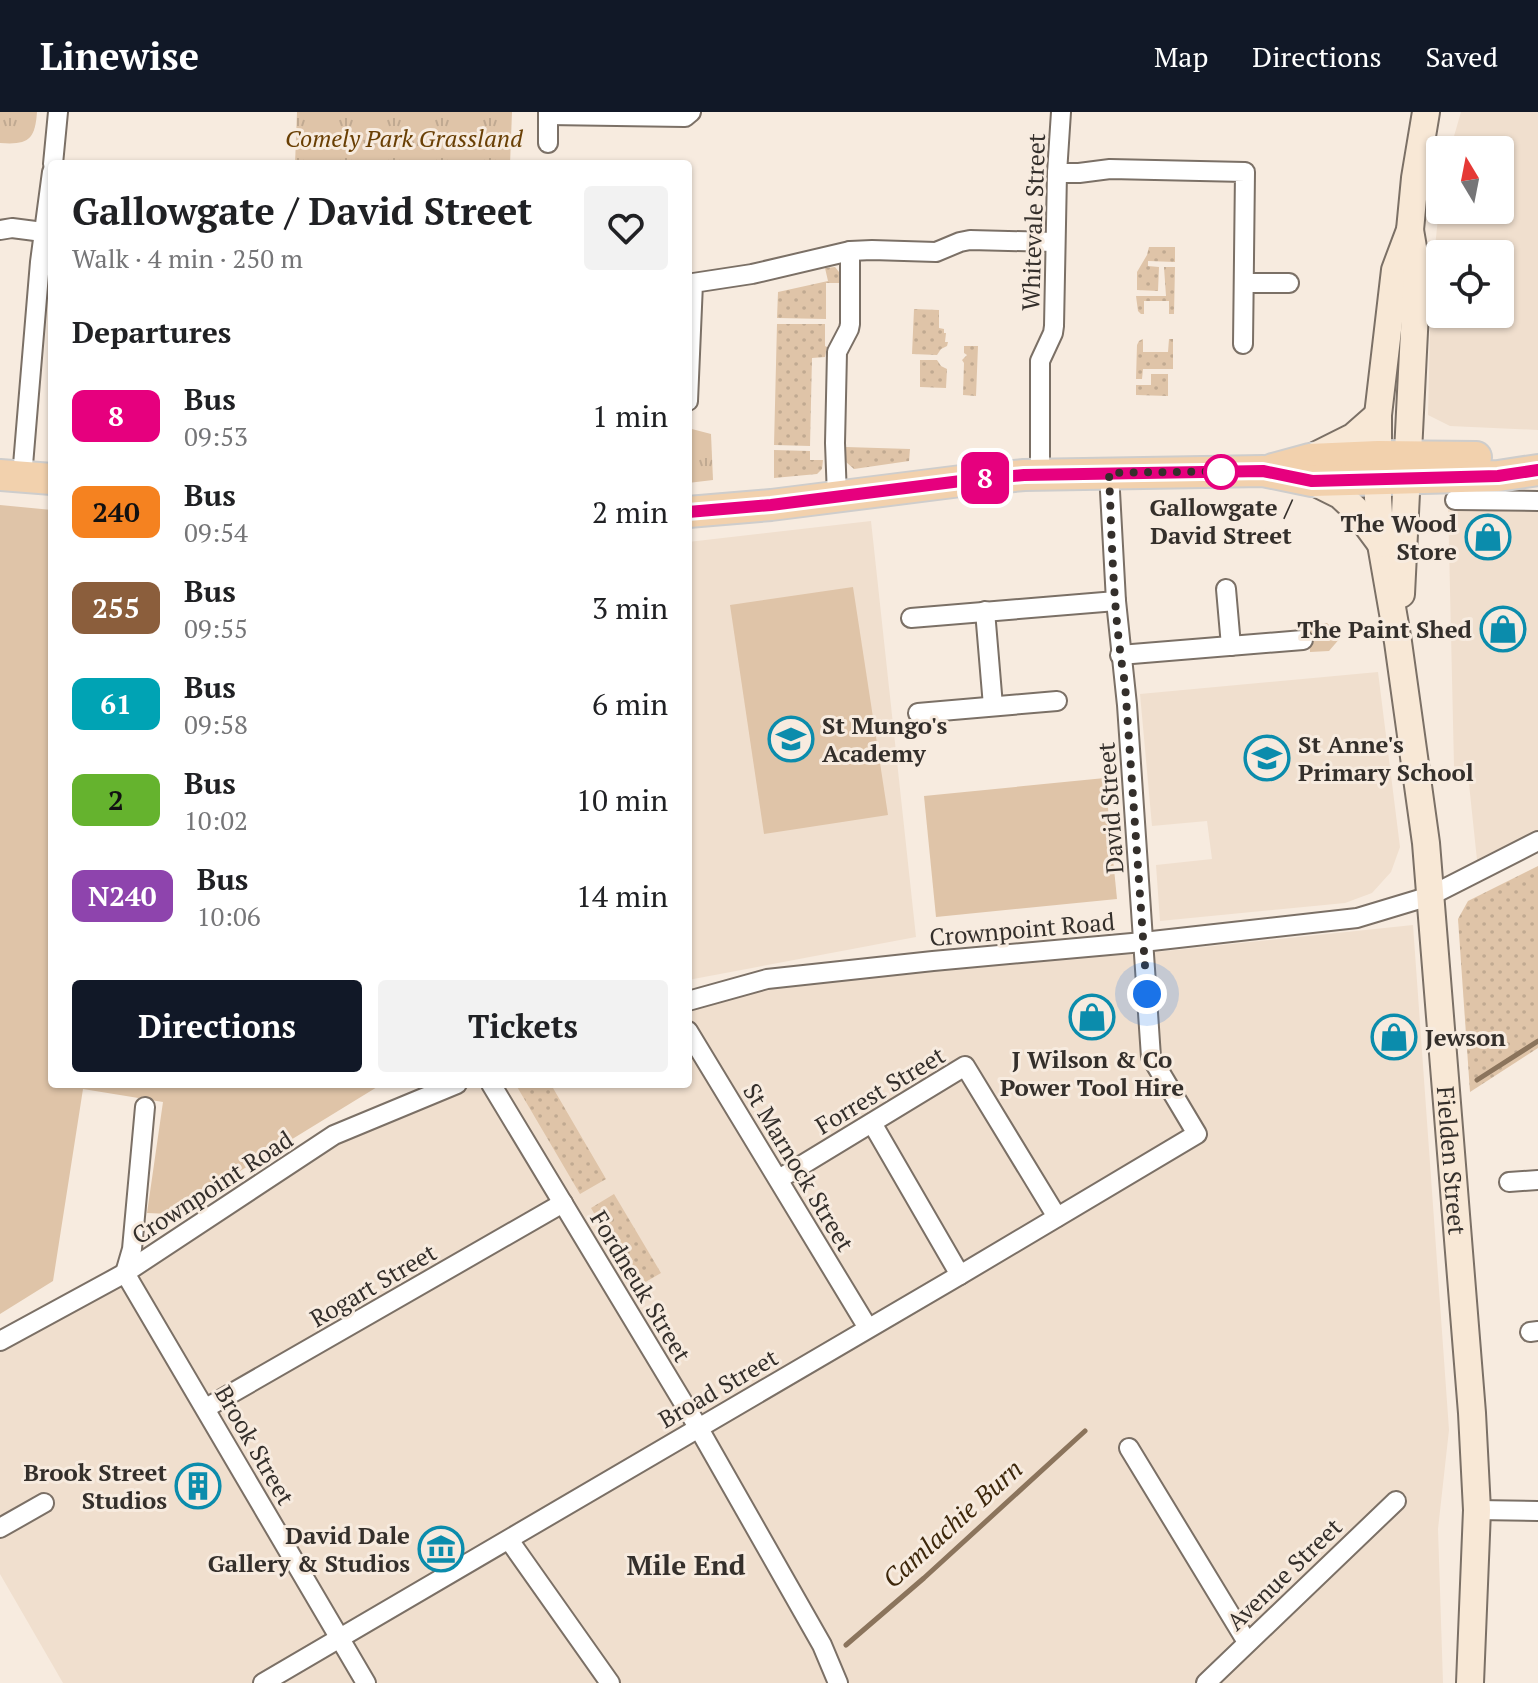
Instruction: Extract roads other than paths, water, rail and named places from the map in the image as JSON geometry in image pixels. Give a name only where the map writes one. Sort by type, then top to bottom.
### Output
[{"type":"main road","points":[[1393,467],[1378,415],[1395,270],[1410,230],[1426,112]]},
{"type":"main road","points":[[1393,467],[1417,271],[1410,230]]},
{"type":"main road","points":[[1311,470],[1378,415]]},
{"type":"main road","points":[[692,512],[1040,474],[1393,467],[1498,457],[1538,468]]},
{"type":"main road","name":"Fielden Street","points":[[1393,467],[1381,544],[1426,843],[1471,1399],[1477,1510],[1470,1683]]},
{"type":"main road","name":"Fielden Street","points":[[1393,467],[1398,642]]},
{"type":"main road","name":"Fielden Street","points":[[1311,470],[1355,509],[1381,544]]},
{"type":"street","points":[[53,160],[58,112]]},
{"type":"street","points":[[548,143],[548,114],[685,117],[691,112]]},
{"type":"street","name":"Whitevale Street","points":[[1040,474],[1040,364],[1054,330],[1061,112]]},
{"type":"street","points":[[1057,173],[1110,169],[1245,172],[1243,344]]},
{"type":"street","points":[[25,477],[46,263],[43,232],[48,199]]},
{"type":"street","points":[[0,230],[12,228],[43,232]]},
{"type":"street","points":[[692,307],[693,283],[752,274],[850,251],[936,252],[965,241],[1055,242]]},
{"type":"street","points":[[837,497],[837,352],[850,324],[850,251]]},
{"type":"street","points":[[1244,283],[1289,283]]},
{"type":"street","points":[[1109,473],[1120,655],[1303,640]]},
{"type":"street","points":[[1455,500],[1538,501]]},
{"type":"street","points":[[1226,589],[1231,646]]},
{"type":"street","points":[[911,618],[1116,601]]},
{"type":"street","points":[[985,611],[993,706]]},
{"type":"street","name":"David Street","points":[[1120,655],[1127,705],[1151,1057],[1197,1134]]},
{"type":"street","points":[[918,713],[1057,701]]},
{"type":"street","name":"Crownpoint Road","points":[[692,1000],[767,979],[1357,918],[1430,896],[1538,841]]},
{"type":"street","name":"St Marnock Street","points":[[692,1038],[868,1328]]},
{"type":"street","name":"Forrest Street","points":[[779,1179],[965,1066],[1057,1217]]},
{"type":"street","name":"Crownpoint Road","points":[[0,1341],[125,1273],[334,1135],[447,1088]]},
{"type":"street","name":"Fordneuk Street","points":[[493,1088],[698,1427],[822,1645],[838,1683]]},
{"type":"street","points":[[125,1273],[132,1249],[145,1107]]},
{"type":"street","points":[[872,1123],[960,1275]]},
{"type":"street","name":"Broad Street","points":[[263,1683],[1197,1134]]},
{"type":"street","points":[[1509,1182],[1538,1180]]},
{"type":"street","name":"Rogart Street","points":[[206,1408],[563,1203]]},
{"type":"street","name":"Brook Street","points":[[125,1273],[366,1683]]},
{"type":"street","points":[[1129,1448],[1247,1642]]},
{"type":"street","name":"Avenue Street","points":[[1206,1683],[1396,1501]]},
{"type":"street","points":[[0,1528],[44,1503]]},
{"type":"street","points":[[1477,1510],[1538,1511]]},
{"type":"street","points":[[509,1540],[610,1683]]},
{"type":"waterway","name":"Camlachie Burn","points":[[1477,1080],[1538,1041]]},
{"type":"waterway","name":"Camlachie Burn","points":[[846,1645],[1085,1431]]},
{"type":"place","name":"Gallowgate / David Street","points":[[1221,472]]},
{"type":"place","name":"The Wood Store","points":[[1488,537]]},
{"type":"place","name":"The Paint Shed","points":[[1503,629]]},
{"type":"place","name":"St Mungo's Academy","points":[[791,739]]},
{"type":"place","name":"St Anne's Primary School","points":[[1267,758]]},
{"type":"place","name":"J Wilson & Co Power Tool Hire","points":[[1092,1017]]},
{"type":"place","name":"Jewson","points":[[1394,1037]]},
{"type":"place","name":"Brook Street Studios","points":[[198,1486]]},
{"type":"place","name":"David Dale Gallery & Studios","points":[[441,1549]]},
{"type":"district","name":"Mile End","points":[[686,1564]]},
{"type":"park label","name":"Comely Park Grassland","points":[[404,138]]}]
